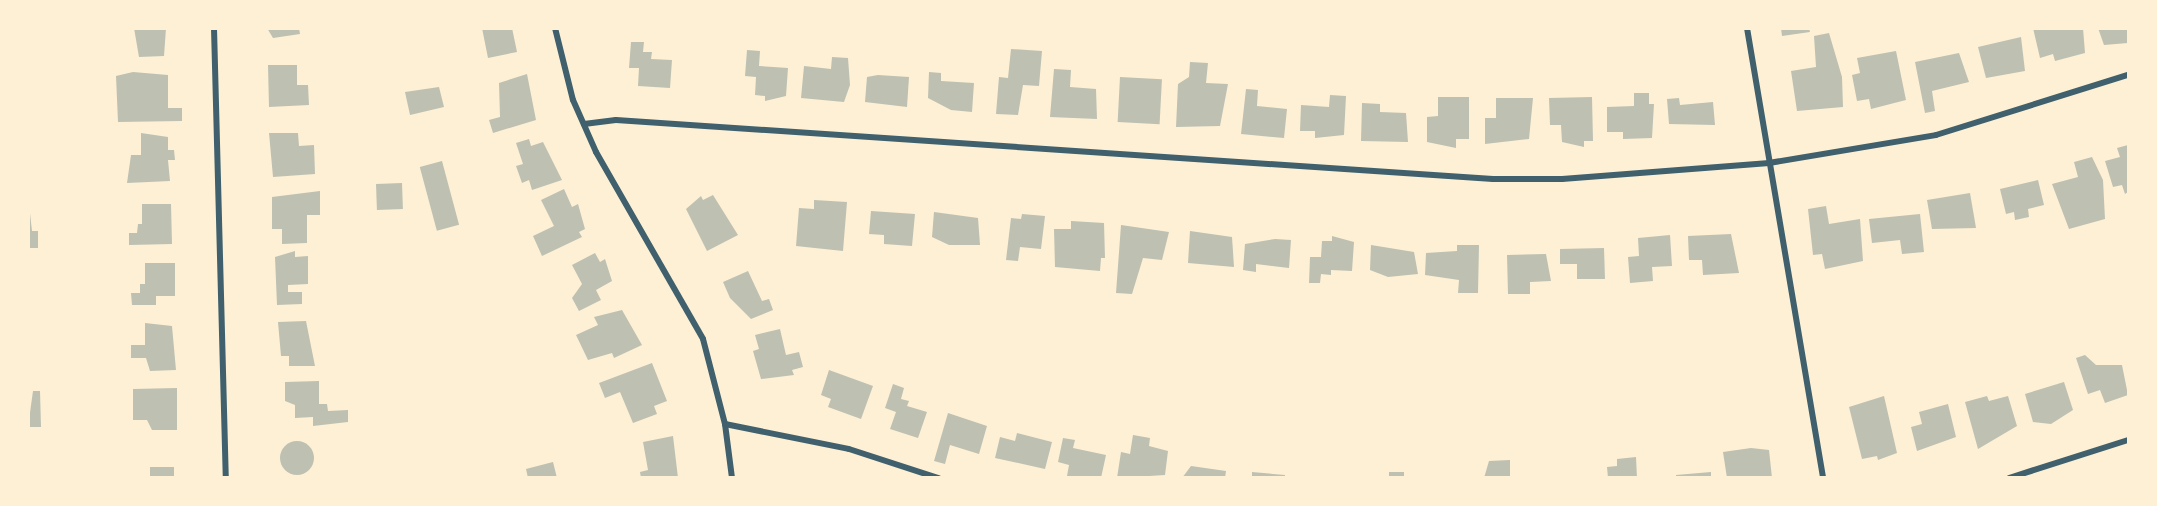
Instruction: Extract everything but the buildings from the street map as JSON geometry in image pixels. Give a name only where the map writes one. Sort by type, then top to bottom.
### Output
[{"type":"street","points":[[214,28],[226,477]]},
{"type":"street","points":[[555,28],[584,124],[703,339],[725,424],[732,477]]},
{"type":"street","points":[[1747,28],[1823,477]]},
{"type":"street","points":[[584,124],[615,120],[1493,180],[1617,177],[1769,163],[1936,135],[2128,75]]},
{"type":"street","points":[[725,424],[849,449],[938,477]]},
{"type":"street","points":[[2009,477],[2128,440]]}]
